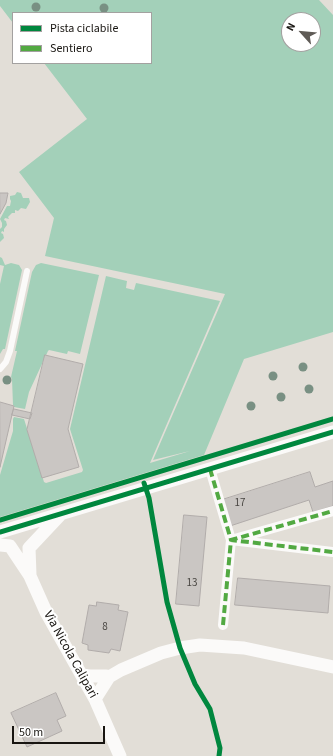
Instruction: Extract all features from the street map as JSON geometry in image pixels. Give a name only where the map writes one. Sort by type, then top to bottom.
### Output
[{"type":"street","points":[[0,532],[333,432]]},
{"type":"street","points":[[210,469],[231,540],[223,625]]},
{"type":"street","points":[[231,540],[333,511]]},
{"type":"street","name":"Via Nicola Calipari","points":[[30,576],[29,548],[61,514]]},
{"type":"street","points":[[231,540],[333,552]]},
{"type":"street","name":"Via Nicola Calipari","points":[[0,545],[10,546],[30,576],[46,612],[95,699],[120,756]]},
{"type":"street","points":[[95,699],[109,677],[161,653],[200,645],[244,648],[333,667]]},
{"type":"street","points":[[82,675],[109,677]]},
{"type":"lane","points":[[0,369],[6,362],[10,351],[27,271]]},
{"type":"green space","points":[[0,0],[319,0],[333,15],[333,332],[244,359],[204,455],[0,517],[0,475],[13,431],[14,417],[24,419],[44,482],[46,483],[82,472],[83,470],[70,429],[106,276],[127,281],[126,288],[134,290],[136,283],[220,301],[150,463],[190,451],[153,460],[225,294],[45,256],[54,218],[19,172],[87,119],[45,64],[152,64],[152,12],[12,12],[12,22],[0,6]]},
{"type":"green space","points":[[17,192],[21,193],[23,198],[29,198],[30,202],[26,209],[21,208],[18,211],[15,210],[15,213],[12,213],[8,217],[9,219],[5,218],[4,220],[6,221],[7,225],[4,232],[2,231],[1,233],[3,234],[4,238],[0,242],[0,229],[2,227],[2,223],[0,219],[7,206],[10,206],[10,196],[15,195]]},
{"type":"green space","points":[[0,257],[5,265],[11,263],[19,265],[22,270],[5,349],[3,349],[0,354],[0,284],[4,266],[0,265]]},
{"type":"green space","points":[[41,263],[99,275],[80,354],[68,351],[67,354],[48,351],[29,392],[25,409],[14,407],[13,405],[11,377],[32,272],[36,265]]},
{"type":"building","points":[[0,193],[8,193],[6,203],[0,214]]},
{"type":"building","points":[[45,355],[83,364],[68,429],[79,467],[42,478],[27,430]]},
{"type":"building","points":[[0,402],[14,406],[0,467]]},
{"type":"building","points":[[14,409],[32,413],[30,419],[12,415]]},
{"type":"building","points":[[310,472],[315,487],[333,481],[333,506],[313,512],[309,500],[230,526],[222,500]]},
{"type":"building","points":[[184,515],[207,517],[199,606],[176,604]]},
{"type":"building","points":[[238,578],[330,586],[328,613],[235,605]]},
{"type":"building","points":[[97,602],[119,605],[118,610],[128,612],[120,651],[111,649],[109,653],[88,650],[88,645],[82,643],[89,605],[96,606]]},
{"type":"building","points":[[56,693],[66,716],[57,720],[62,731],[27,747],[11,713]]},
{"type":"marked path","points":[[210,469],[231,540],[333,552]]},
{"type":"marked path","points":[[223,625],[231,540],[333,511]]},
{"type":"cycle path","points":[[0,520],[333,419]]},
{"type":"cycle path","points":[[0,532],[333,432]]},
{"type":"cycle path","points":[[144,483],[149,498],[167,602],[180,648],[195,684],[210,709],[220,748],[219,756]]}]
